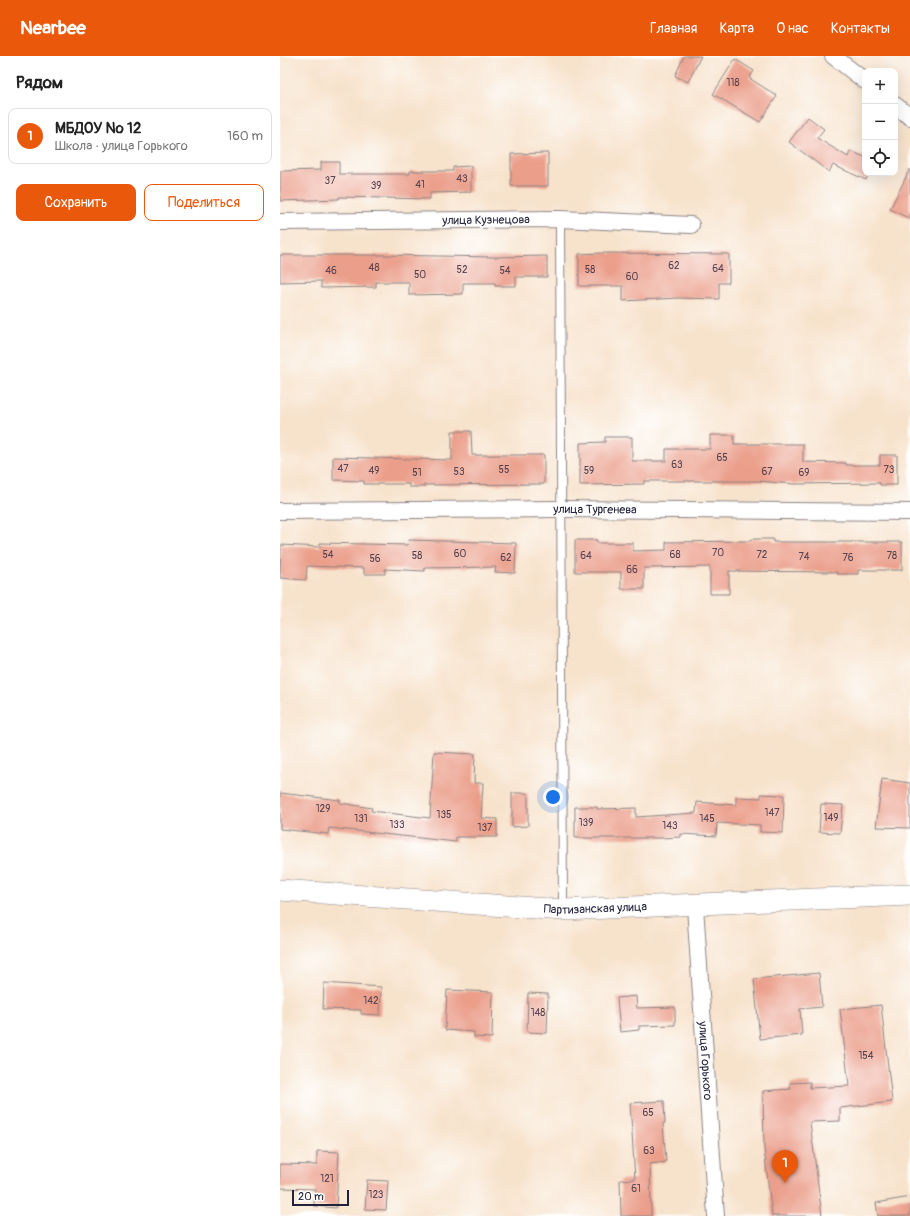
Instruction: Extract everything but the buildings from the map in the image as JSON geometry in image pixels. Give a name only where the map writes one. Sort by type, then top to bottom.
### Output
[{"type":"street","points":[[833,56],[862,79]]},
{"type":"street","points":[[898,107],[910,117]]},
{"type":"street","name":"улица Кузнецова","points":[[280,222],[560,219],[691,225]]},
{"type":"street","name":"улица Тургенева","points":[[280,511],[561,509],[910,512]]},
{"type":"street","name":"Партизанская улица","points":[[280,890],[563,910],[695,906],[910,895]]},
{"type":"street","name":"улица Горького","points":[[695,906],[716,1216]]},
{"type":"lane","points":[[560,219],[563,910]]},
{"type":"place","name":"МБДОУ № 12","points":[[785,1183]]}]
